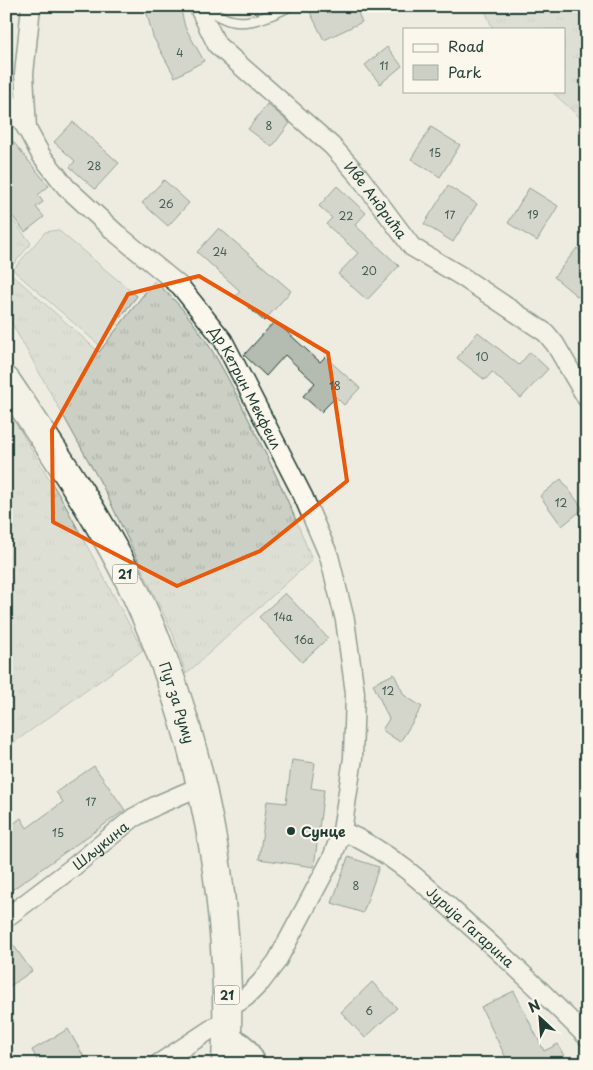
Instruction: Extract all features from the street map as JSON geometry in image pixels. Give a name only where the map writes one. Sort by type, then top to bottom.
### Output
[{"type":"main road","name":"Пут за Руму","points":[[6,381],[74,485],[135,592],[158,643],[180,710],[201,786],[219,886],[225,948],[227,1033]]},
{"type":"main road","points":[[227,1033],[244,1047],[252,1064]]},
{"type":"street","name":"Др Кетрин Мекфеил","points":[[31,6],[24,74],[27,129],[40,155],[66,186],[117,234],[180,286],[224,340],[303,496],[329,556],[345,620],[355,692],[353,758],[342,831],[332,858],[277,961],[261,982],[239,1002],[227,1033],[219,1024],[158,1064]]},
{"type":"street","name":"Иве Андрића","points":[[198,6],[216,46],[332,146],[359,176],[412,248],[461,276],[546,333],[555,344],[587,399]]},
{"type":"street","points":[[6,98],[27,129]]},
{"type":"street","name":"Шљукина","points":[[6,918],[72,868],[133,818],[157,805],[201,786]]},
{"type":"street","name":"Јурија Гагарина","points":[[342,831],[377,850],[438,896],[522,972],[587,1037]]},
{"type":"lane","points":[[208,6],[223,19],[241,23],[266,18],[290,6]]},
{"type":"highlighted area","points":[[199,276],[328,353],[347,481],[260,551],[177,586],[53,522],[52,430],[128,294]]},
{"type":"green space","points":[[483,6],[587,6],[587,124],[552,92],[566,92],[566,28],[493,28]]},
{"type":"green space","points":[[6,212],[31,243],[8,271],[99,352],[154,281],[185,313],[211,349],[243,408],[292,510],[312,560],[186,674],[173,634],[103,487],[6,313]]},
{"type":"green space","points":[[58,230],[137,296],[99,345],[13,270],[45,232]]},
{"type":"green space","points":[[6,407],[65,505],[143,650],[6,748]]},
{"type":"building","points":[[145,6],[180,6],[185,27],[204,61],[175,77],[153,37]]},
{"type":"building","points":[[307,6],[355,6],[362,22],[324,40]]},
{"type":"building","points":[[387,47],[402,66],[380,84],[365,65]]},
{"type":"building","points":[[267,104],[290,123],[272,147],[248,129]]},
{"type":"building","points":[[73,122],[119,163],[95,189],[70,167],[75,161],[54,142]]},
{"type":"building","points":[[431,127],[460,145],[440,177],[411,159]]},
{"type":"building","points":[[6,133],[49,186],[38,195],[43,202],[36,207],[44,217],[25,232],[6,208]]},
{"type":"building","points":[[164,180],[189,203],[168,226],[142,203]]},
{"type":"building","points":[[337,186],[366,213],[355,225],[399,266],[367,300],[338,274],[358,253],[326,224],[332,218],[319,206]]},
{"type":"building","points":[[448,186],[477,204],[453,242],[424,224]]},
{"type":"building","points":[[529,188],[558,206],[537,241],[508,223]]},
{"type":"building","points":[[219,228],[291,291],[264,321],[236,296],[240,291],[197,252]]},
{"type":"building","points":[[577,248],[587,256],[587,287],[578,297],[554,277]]},
{"type":"building","points":[[275,321],[320,362],[325,357],[360,388],[344,405],[336,397],[321,412],[303,396],[315,383],[285,355],[266,376],[244,355]]},
{"type":"building","points":[[478,332],[519,365],[530,352],[548,369],[521,398],[492,372],[485,380],[457,358]]},
{"type":"building","points":[[561,479],[583,509],[562,526],[540,496]]},
{"type":"building","points":[[285,593],[328,638],[302,662],[259,617]]},
{"type":"building","points":[[394,674],[404,695],[422,707],[400,742],[382,730],[389,719],[373,684]]},
{"type":"building","name":"Сунце","points":[[292,760],[315,763],[311,788],[324,790],[314,867],[259,859],[267,801],[286,803]]},
{"type":"building","points":[[94,766],[125,810],[6,894],[6,829],[21,818],[27,828],[63,802],[56,792]]},
{"type":"building","points":[[348,857],[379,867],[363,913],[332,903]]},
{"type":"building","points":[[6,935],[32,971],[6,989]]},
{"type":"building","points":[[372,982],[397,1008],[365,1038],[341,1012]]},
{"type":"building","points":[[514,991],[544,1051],[558,1044],[568,1064],[509,1064],[481,1007]]},
{"type":"building","points":[[68,1029],[88,1064],[39,1064],[32,1050]]},
{"type":"place","name":"Сунце","points":[[291,831]]}]
